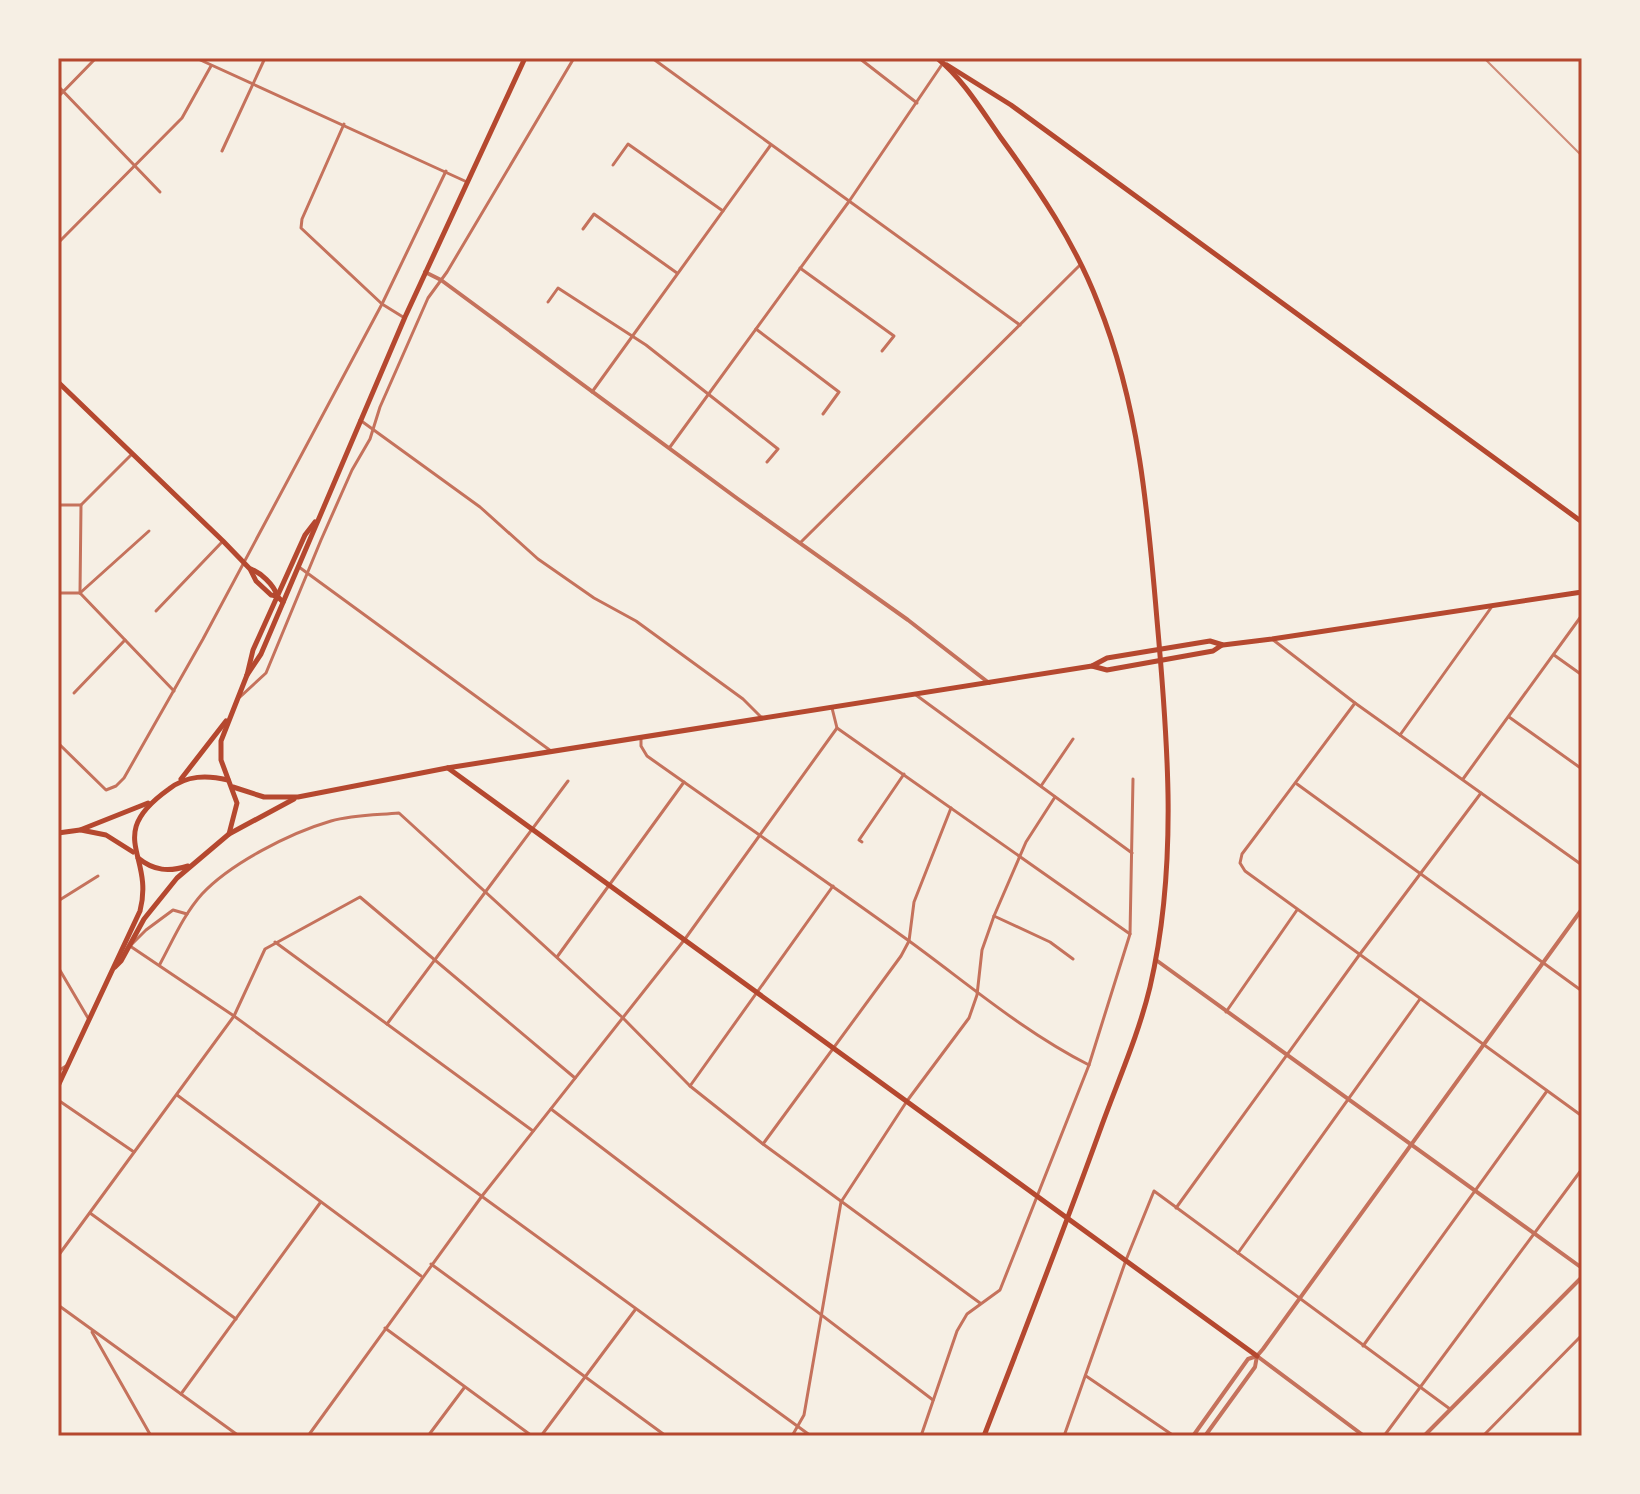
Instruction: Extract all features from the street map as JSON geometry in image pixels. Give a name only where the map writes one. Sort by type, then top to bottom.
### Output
[{"type":"main road","points":[[247,675],[261,654],[405,317],[525,58]]},
{"type":"main road","points":[[940,60],[1036,187],[1081,264],[1099,304],[1122,372],[1139,444],[1160,649],[1168,803],[1167,878],[1155,959],[1141,1015],[1068,1218],[984,1436]]},
{"type":"main road","points":[[940,60],[1011,105],[1582,522]]},
{"type":"main road","points":[[58,382],[250,569],[257,571],[275,588],[283,602]]},
{"type":"main road","points":[[229,834],[237,803],[220,750],[229,717],[277,596],[305,535],[318,518]]},
{"type":"main road","points":[[1092,666],[1107,670],[1213,651],[1223,645],[1582,592]]},
{"type":"main road","points":[[181,780],[202,776],[264,797],[298,797],[447,768],[1092,666],[1107,658],[1160,649],[1210,641],[1223,645]]},
{"type":"main road","points":[[58,833],[80,830],[149,803],[181,780],[229,717]]},
{"type":"main road","points":[[447,768],[1257,1356]]},
{"type":"main road","points":[[58,1086],[115,967],[156,902],[190,866],[229,834],[298,797]]},
{"type":"main road","points":[[115,967],[116,958],[140,911],[143,898],[144,887],[133,833],[140,814],[149,803]]},
{"type":"main road","points":[[80,830],[106,835],[145,864],[167,871],[190,866]]},
{"type":"street","points":[[58,97],[96,58]]},
{"type":"street","points":[[196,58],[467,182]]},
{"type":"street","points":[[222,151],[265,58]]},
{"type":"street","points":[[237,699],[264,677],[428,298],[574,58]]},
{"type":"street","points":[[652,58],[1020,325]]},
{"type":"street","points":[[859,58],[917,103]]},
{"type":"street","points":[[670,447],[850,200],[917,103],[940,60]]},
{"type":"street","points":[[58,243],[182,118],[212,65]]},
{"type":"street","points":[[58,86],[160,192]]},
{"type":"street","points":[[344,124],[302,219],[301,228],[382,304],[405,317]]},
{"type":"street","points":[[613,165],[628,144],[723,211]]},
{"type":"street","points":[[592,392],[771,145]]},
{"type":"street","points":[[58,743],[106,790],[124,778],[382,304],[446,171]]},
{"type":"street","points":[[583,229],[594,214],[677,273]]},
{"type":"street","points":[[800,544],[1081,264]]},
{"type":"street","points":[[800,268],[894,336],[882,351]]},
{"type":"street","points":[[425,272],[441,280],[908,620],[989,683]]},
{"type":"street","points":[[548,302],[558,288],[633,336],[778,449],[767,462]]},
{"type":"street","points":[[756,329],[839,392],[823,414]]},
{"type":"street","points":[[360,420],[480,507],[538,559],[594,598],[636,621],[743,699],[763,719]]},
{"type":"street","points":[[132,454],[81,505],[80,593],[174,691]]},
{"type":"street","points":[[58,505],[81,505]]},
{"type":"street","points":[[58,593],[80,593],[149,531]]},
{"type":"street","points":[[156,611],[223,541]]},
{"type":"street","points":[[299,567],[553,752]]},
{"type":"street","points":[[1400,735],[1494,604]]},
{"type":"street","points":[[1463,779],[1582,615]]},
{"type":"street","points":[[1272,639],[1355,703],[1582,865]]},
{"type":"street","points":[[74,693],[125,640]]},
{"type":"street","points":[[1554,655],[1582,675]]},
{"type":"street","points":[[916,695],[1132,853]]},
{"type":"street","points":[[1355,703],[1242,854],[1240,863],[1245,871],[1582,1116]]},
{"type":"street","points":[[832,708],[837,728],[1130,934]]},
{"type":"street","points":[[1509,717],[1582,769]]},
{"type":"street","points":[[308,1436],[482,1196],[685,939],[837,728]]},
{"type":"street","points":[[641,739],[643,752],[684,782],[762,834],[909,941],[977,995],[1057,1049],[1089,1065]]},
{"type":"street","points":[[1041,786],[1073,739]]},
{"type":"street","points":[[862,842],[859,840],[904,774]]},
{"type":"street","points":[[921,1436],[957,1331],[967,1314],[1000,1290],[1089,1065],[1130,934],[1133,779]]},
{"type":"street","points":[[387,1024],[568,781]]},
{"type":"street","points":[[557,957],[684,782]]},
{"type":"street","points":[[1297,783],[1582,991]]},
{"type":"street","points":[[1176,1208],[1481,793]]},
{"type":"street","points":[[792,1436],[804,1415],[841,1202],[907,1101],[969,1018],[977,995],[982,950],[994,916],[1020,855],[1055,797]]},
{"type":"street","points":[[763,1144],[901,956],[909,941],[914,902],[951,808]]},
{"type":"street","points":[[160,964],[187,914],[202,894],[256,852],[331,821],[399,813],[623,1018],[690,1086],[763,1144],[980,1303]]},
{"type":"street","points":[[58,901],[98,876]]},
{"type":"street","points":[[690,1086],[833,886]]},
{"type":"street","points":[[58,1256],[234,1016],[265,949],[360,897],[575,1078]]},
{"type":"street","points":[[1226,1012],[1297,909]]},
{"type":"street","points":[[1205,1436],[1255,1367],[1257,1356],[1582,909]]},
{"type":"street","points":[[187,914],[173,910],[130,946],[234,1016],[811,1436]]},
{"type":"street","points":[[994,916],[1050,942],[1073,959]]},
{"type":"street","points":[[275,942],[533,1131]]},
{"type":"street","points":[[1155,959],[1582,1268]]},
{"type":"street","points":[[58,967],[90,1021]]},
{"type":"street","points":[[1238,1253],[1420,998]]},
{"type":"street","points":[[58,1071],[69,1064]]},
{"type":"street","points":[[1363,1346],[1547,1091]]},
{"type":"street","points":[[177,1095],[422,1277]]},
{"type":"street","points":[[58,1100],[134,1153]]},
{"type":"street","points":[[551,1109],[933,1400]]},
{"type":"street","points":[[1384,1436],[1582,1169]]},
{"type":"street","points":[[1064,1436],[1126,1260],[1154,1191],[1451,1409]]},
{"type":"street","points":[[181,1394],[320,1203]]},
{"type":"street","points":[[90,1213],[236,1319]]},
{"type":"street","points":[[431,1264],[666,1436]]},
{"type":"street","points":[[1424,1436],[1582,1277]]},
{"type":"street","points":[[58,1305],[239,1436]]},
{"type":"street","points":[[541,1436],[635,1310]]},
{"type":"street","points":[[385,1328],[532,1436]]},
{"type":"street","points":[[91,1330],[151,1436]]},
{"type":"street","points":[[1484,1435],[1582,1335]]},
{"type":"street","points":[[1193,1436],[1248,1359],[1257,1356]]},
{"type":"street","points":[[1257,1356],[1364,1436]]},
{"type":"street","points":[[1086,1376],[1174,1436]]},
{"type":"street","points":[[428,1436],[465,1386]]},
{"type":"railway","points":[[1484,58],[1582,156]]}]
